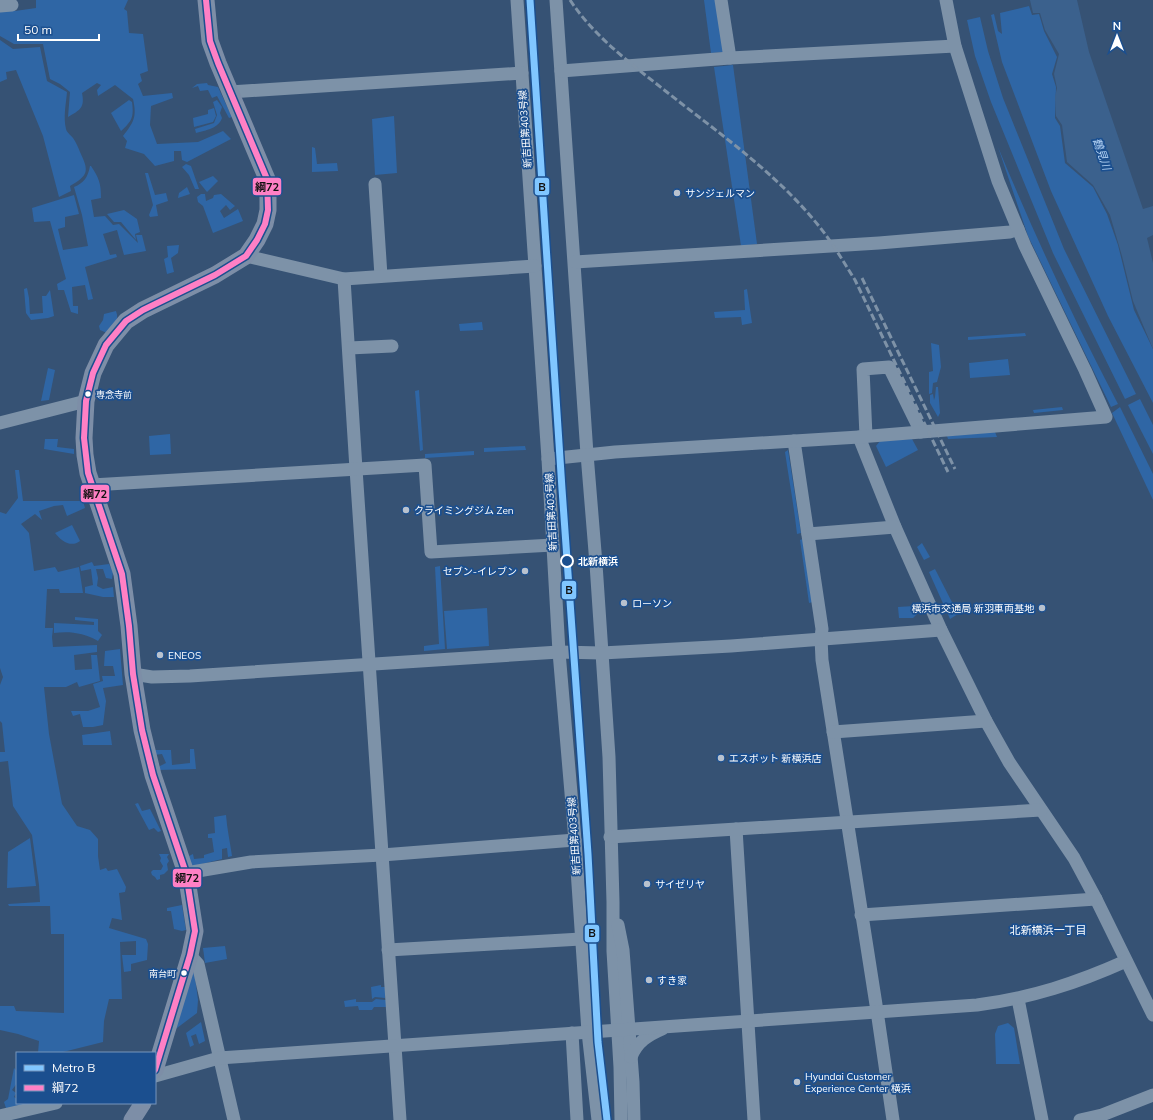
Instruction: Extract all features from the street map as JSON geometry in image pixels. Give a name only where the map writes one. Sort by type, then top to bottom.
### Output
[{"type":"main road","points":[[156,1067],[190,955],[195,931],[186,873],[152,775],[142,730],[133,674],[129,626],[122,574],[92,486],[85,455],[84,416],[93,373],[106,345],[126,321],[143,310],[215,274],[246,256],[257,240],[265,224],[268,210],[268,185],[261,164],[210,41],[206,0]]},
{"type":"main road","points":[[132,1120],[142,1104]]},
{"type":"street","name":"新吉田第403号線","points":[[517,0],[548,459],[559,652],[575,840],[588,1032],[598,1120]]},
{"type":"street","points":[[556,0],[609,757],[613,950],[623,1029],[621,1120]]},
{"type":"street","points":[[721,0],[730,58]]},
{"type":"street","points":[[548,459],[587,454],[921,432],[1106,417],[1018,229],[998,181],[955,46],[946,0]]},
{"type":"street","points":[[561,71],[730,58],[955,46]]},
{"type":"street","points":[[230,92],[522,73]]},
{"type":"street","points":[[375,184],[381,276]]},
{"type":"street","points":[[575,262],[879,243],[1010,232],[1018,229]]},
{"type":"street","points":[[246,256],[344,279],[535,266]]},
{"type":"street","points":[[344,279],[400,1120]]},
{"type":"street","points":[[349,348],[392,346]]},
{"type":"street","points":[[921,432],[889,367],[863,369],[863,436],[895,527],[941,630],[986,721],[1009,762],[1074,858],[1153,1015]]},
{"type":"street","points":[[0,423],[86,402]]},
{"type":"street","points":[[794,440],[822,628],[822,660],[893,1120]]},
{"type":"street","points":[[92,486],[425,465],[431,552],[553,545]]},
{"type":"street","points":[[808,534],[895,527]]},
{"type":"street","points":[[133,674],[152,677],[190,676],[559,652],[602,653],[731,646],[941,630]]},
{"type":"street","points":[[833,732],[986,721]]},
{"type":"street","points":[[610,837],[1041,810]]},
{"type":"street","points":[[736,829],[754,1120]]},
{"type":"street","points":[[186,873],[252,862],[575,840]]},
{"type":"street","points":[[861,915],[1096,900]]},
{"type":"street","points":[[388,950],[581,939]]},
{"type":"street","points":[[190,955],[198,964],[234,1120]]},
{"type":"street","points":[[156,1076],[219,1058],[977,1005],[1018,999],[1068,985],[1126,961]]},
{"type":"street","points":[[1018,999],[1042,1120]]},
{"type":"street","points":[[631,1057],[635,1047],[642,1040],[659,1030],[673,1026]]},
{"type":"street","points":[[623,1029],[631,1057],[634,1120]]},
{"type":"street","points":[[572,1033],[577,1120]]},
{"type":"street","points":[[1080,1120],[1153,1096]]},
{"type":"street","points":[[0,1116],[52,1104]]},
{"type":"shaded area","points":[[36,0],[128,0],[124,9],[127,11],[129,33],[143,34],[148,71],[140,74],[142,81],[138,84],[143,96],[172,93],[173,98],[151,106],[150,125],[157,144],[198,142],[223,131],[231,139],[187,162],[182,160],[181,151],[174,151],[174,161],[155,166],[144,154],[125,148],[127,141],[123,136],[134,119],[135,110],[133,99],[115,85],[98,96],[97,90],[101,85],[97,83],[82,93],[83,102],[81,108],[68,117],[70,92],[60,84],[50,79],[43,44],[14,44],[0,36],[0,11],[15,11],[36,8]]},
{"type":"shaded area","points":[[704,0],[717,0],[725,52],[711,53]]},
{"type":"shaded area","points":[[1029,6],[1032,15],[1039,14],[1044,31],[1057,57],[1052,74],[1056,87],[1055,118],[1060,126],[1065,163],[1093,187],[1107,214],[1118,245],[1134,310],[1153,349],[1153,403],[1108,316],[1051,191],[1002,62],[991,15],[994,14],[998,31],[1002,34],[1000,13]]},
{"type":"shaded area","points":[[980,17],[988,51],[1003,98],[1064,249],[1136,394],[1125,399],[1053,253],[991,102],[975,56],[967,20]]},
{"type":"shaded area","points":[[0,40],[13,49],[40,47],[47,81],[67,92],[65,115],[66,129],[76,143],[83,158],[86,172],[81,179],[70,186],[71,191],[59,197],[43,136],[16,70],[6,72],[7,79],[0,82]]},
{"type":"shaded area","points":[[733,65],[757,244],[741,246],[714,67]]},
{"type":"shaded area","points":[[207,83],[208,85],[218,87],[232,117],[229,118],[217,96],[212,98],[208,90],[200,91],[198,86],[192,88],[197,84]]},
{"type":"shaded area","points":[[129,100],[132,102],[132,115],[128,124],[121,131],[111,113]]},
{"type":"shaded area","points":[[217,100],[222,107],[220,113],[222,118],[220,122],[215,127],[196,133],[195,129],[214,123],[217,115],[213,102]]},
{"type":"shaded area","points":[[214,108],[216,116],[213,122],[194,127],[193,118],[208,114],[208,110]]},
{"type":"shaded area","points":[[394,116],[397,173],[375,175],[372,119]]},
{"type":"shaded area","points":[[312,147],[315,148],[317,164],[337,163],[338,171],[312,172]]},
{"type":"shaded area","points":[[998,147],[1055,277],[1118,404],[1111,407],[1028,236]]},
{"type":"shaded area","points":[[186,164],[191,166],[199,189],[195,189],[189,175],[182,167]]},
{"type":"shaded area","points":[[90,166],[98,177],[101,188],[101,198],[91,200],[94,217],[105,216],[113,225],[119,224],[138,243],[136,235],[142,235],[146,251],[124,255],[117,230],[103,234],[110,255],[116,254],[117,257],[85,267],[93,299],[88,300],[85,285],[72,287],[73,306],[78,306],[78,314],[71,312],[64,290],[58,290],[57,284],[66,279],[50,221],[34,222],[32,208],[74,195],[79,214],[65,217],[65,227],[58,229],[63,250],[88,246],[82,215],[74,187],[85,179]]},
{"type":"shaded area","points":[[145,173],[148,173],[155,195],[166,193],[168,201],[156,205],[158,216],[150,217],[149,215],[153,205]]},
{"type":"shaded area","points":[[213,176],[218,181],[207,192],[199,182]]},
{"type":"shaded area","points":[[187,187],[190,194],[178,198],[179,193]]},
{"type":"shaded area","points":[[201,194],[205,194],[206,201],[213,198],[214,195],[221,194],[235,206],[230,210],[226,205],[220,211],[224,218],[238,209],[243,221],[213,233],[203,206],[198,202],[197,197]]},
{"type":"shaded area","points":[[124,210],[137,219],[140,232],[135,234],[136,240],[121,222],[114,222],[107,214]]},
{"type":"shaded area","points":[[179,245],[178,253],[171,258],[174,272],[167,274],[164,259],[168,257],[167,246]]},
{"type":"shaded area","points":[[27,288],[30,314],[43,313],[42,296],[46,296],[50,290],[54,316],[31,320],[26,313],[24,289]]},
{"type":"shaded area","points":[[747,289],[752,323],[742,325],[741,317],[715,318],[714,312],[745,310],[744,290]]},
{"type":"shaded area","points":[[116,311],[117,318],[114,326],[107,333],[100,330],[99,326],[103,320],[104,314]]},
{"type":"shaded area","points":[[482,322],[483,330],[460,331],[459,324]]},
{"type":"shaded area","points":[[1025,333],[1026,336],[968,340],[968,337]]},
{"type":"shaded area","points":[[931,343],[939,345],[941,367],[937,382],[933,383],[932,393],[929,394],[929,372],[933,371]]},
{"type":"shaded area","points":[[1008,359],[1010,375],[970,378],[969,363]]},
{"type":"shaded area","points":[[48,368],[55,370],[49,400],[41,401]]},
{"type":"shaded area","points":[[936,387],[938,387],[940,413],[938,417],[930,403],[930,395],[933,394],[934,400]]},
{"type":"shaded area","points":[[419,390],[423,450],[420,451],[415,391]]},
{"type":"shaded area","points":[[1140,399],[1153,425],[1153,454],[1128,405]]},
{"type":"shaded area","points":[[1062,407],[1063,410],[1034,413],[1033,410]]},
{"type":"shaded area","points":[[1120,407],[1153,474],[1153,500],[1112,413]]},
{"type":"shaded area","points":[[995,432],[997,437],[948,439],[947,436]]},
{"type":"shaded area","points":[[170,434],[171,454],[150,455],[149,436]]},
{"type":"shaded area","points":[[45,439],[58,439],[57,447],[74,449],[74,454],[44,449]]},
{"type":"shaded area","points":[[912,439],[918,450],[886,467],[876,446],[880,441]]},
{"type":"shaded area","points":[[525,446],[526,450],[484,452],[484,448]]},
{"type":"shaded area","points":[[788,450],[801,533],[797,534],[785,452]]},
{"type":"shaded area","points":[[474,451],[474,455],[425,458],[425,454]]},
{"type":"shaded area","points":[[15,470],[19,470],[23,501],[83,501],[85,508],[67,516],[63,505],[54,506],[39,511],[42,520],[35,514],[21,524],[29,533],[34,571],[55,567],[58,572],[79,567],[83,593],[60,593],[59,589],[47,589],[45,628],[53,628],[53,647],[97,645],[97,652],[74,655],[75,670],[92,669],[91,655],[97,655],[100,681],[79,687],[77,682],[66,687],[44,687],[49,734],[62,804],[77,826],[90,830],[98,839],[100,870],[106,868],[108,871],[117,869],[126,887],[125,892],[119,893],[122,920],[112,918],[109,928],[146,939],[148,944],[147,960],[131,964],[131,971],[124,972],[122,955],[136,955],[136,941],[120,942],[122,999],[109,999],[104,1021],[103,1042],[63,1052],[38,1052],[39,1041],[0,1030],[0,1006],[14,1006],[16,1011],[64,1013],[64,934],[51,934],[50,906],[9,906],[8,904],[40,902],[32,835],[13,806],[8,761],[0,762],[0,752],[5,752],[2,723],[0,721],[0,685],[3,677],[0,668],[0,512],[6,514],[18,498]]},
{"type":"shaded area","points":[[72,525],[80,541],[70,544],[60,539],[55,533]]},
{"type":"shaded area","points":[[803,539],[813,602],[809,603],[800,540]]},
{"type":"shaded area","points":[[922,543],[930,557],[924,560],[917,547]]},
{"type":"shaded area","points":[[92,562],[94,566],[109,564],[113,572],[112,579],[106,578],[103,569],[96,569],[98,578],[97,586],[103,589],[113,587],[114,597],[103,597],[85,593],[85,587],[93,585],[91,569],[81,571],[80,566]]},
{"type":"shaded area","points":[[440,566],[445,649],[424,651],[424,646],[439,644],[435,567]]},
{"type":"shaded area","points":[[935,569],[958,614],[950,619],[929,572]]},
{"type":"shaded area","points":[[914,606],[917,614],[913,618],[899,618],[898,607]]},
{"type":"shaded area","points":[[487,608],[489,646],[447,649],[444,611]]},
{"type":"shaded area","points":[[75,617],[98,619],[98,631],[102,635],[98,641],[77,633],[54,633],[54,623],[94,625],[94,622],[75,620]]},
{"type":"shaded area","points":[[120,649],[123,685],[103,688],[106,701],[103,725],[83,727],[80,714],[73,716],[71,711],[88,711],[100,707],[93,684],[103,681],[102,676],[115,676],[113,666],[104,666],[105,651]]},
{"type":"shaded area","points":[[110,731],[112,745],[83,745],[82,735]]},
{"type":"shaded area","points":[[190,749],[194,749],[196,769],[158,770],[158,767],[166,763],[162,754],[154,755],[155,750],[171,750],[172,765],[190,763]]},
{"type":"shaded area","points":[[138,803],[142,811],[150,809],[161,831],[158,832],[154,828],[149,830],[135,804]]},
{"type":"shaded area","points":[[226,815],[232,856],[228,857],[227,848],[222,849],[222,859],[194,866],[190,864],[189,856],[193,854],[194,859],[204,858],[204,855],[214,852],[212,838],[208,838],[208,834],[215,833],[214,817]]},
{"type":"shaded area","points":[[30,838],[36,886],[7,888],[8,852]]},
{"type":"shaded area","points":[[159,854],[169,854],[167,857],[169,861],[167,864],[168,870],[164,874],[160,875],[160,879],[157,880],[151,872],[153,870],[161,870],[163,866],[160,861],[161,858]]},
{"type":"shaded area","points":[[182,905],[186,930],[182,931],[174,929],[171,911],[167,911],[167,908]]},
{"type":"shaded area","points":[[225,946],[227,959],[205,963],[203,948]]},
{"type":"shaded area","points":[[194,970],[198,1000],[197,1013],[173,1031]]},
{"type":"shaded area","points":[[381,985],[381,987],[385,987],[385,998],[375,997],[372,999],[371,987]]},
{"type":"shaded area","points":[[356,999],[356,1002],[372,1002],[376,999],[386,1000],[386,1007],[374,1007],[372,1010],[359,1010],[358,1006],[345,1007],[344,1001]]},
{"type":"shaded area","points":[[201,1022],[205,1041],[199,1044],[196,1034],[191,1036],[194,1045],[190,1047],[186,1033]]},
{"type":"shaded area","points":[[1008,1023],[1014,1028],[1020,1064],[996,1064],[995,1034],[998,1026]]},
{"type":"shaded area","points":[[14,1068],[16,1070],[16,1084],[12,1090],[16,1093],[14,1097],[16,1098],[16,1104],[37,1104],[7,1111],[4,1102],[8,1099]]},
{"type":"water","name":"鶴見川","points":[[1030,0],[1077,0],[1089,52],[1143,209],[1153,206],[1153,235],[1147,238],[1153,263],[1153,349],[1133,301],[1110,215],[1093,185],[1067,162],[1062,125],[1056,116],[1055,97],[1057,88],[1054,74],[1059,54],[1045,30],[1040,13],[1033,13]]},
{"type":"railway","points":[[570,0],[591,27],[615,50],[766,171],[802,206],[818,225],[833,245],[855,280],[948,472]]},
{"type":"railway","points":[[862,278],[955,469]]},
{"type":"metro line","name":"B","points":[[530,0],[562,489],[588,854],[598,1042],[607,1120]]},
{"type":"transit line","name":"綱72","points":[[156,1067],[190,955],[195,931],[186,873],[153,775],[142,730],[133,674],[129,626],[122,574],[88,473],[84,438],[86,401],[93,373],[106,345],[126,321],[143,310],[215,275],[246,256],[257,240],[265,224],[268,210],[267,179],[210,41],[206,0]]},
{"type":"place","name":"サンジェルマン","points":[[677,193]]},
{"type":"place","name":"専念寺前","points":[[88,394]]},
{"type":"place","name":"クライミングジム Zen","points":[[406,510]]},
{"type":"place","name":"北新横浜","points":[[567,561]]},
{"type":"place","name":"セブン-イレブン","points":[[525,571]]},
{"type":"place","name":"ローソン","points":[[624,603]]},
{"type":"place","name":"横浜市交通局 新羽車両基地","points":[[1042,608]]},
{"type":"place","name":"ENEOS","points":[[160,655]]},
{"type":"place","name":"エスポット 新横浜店","points":[[721,758]]},
{"type":"place","name":"サイゼリヤ","points":[[647,884]]},
{"type":"place","name":"南台町","points":[[184,973]]},
{"type":"place","name":"すき家","points":[[649,980]]},
{"type":"place","name":"Hyundai Customer Experience Center 横浜","points":[[797,1082]]},
{"type":"district","name":"北新横浜一丁目","points":[[1048,930]]}]
